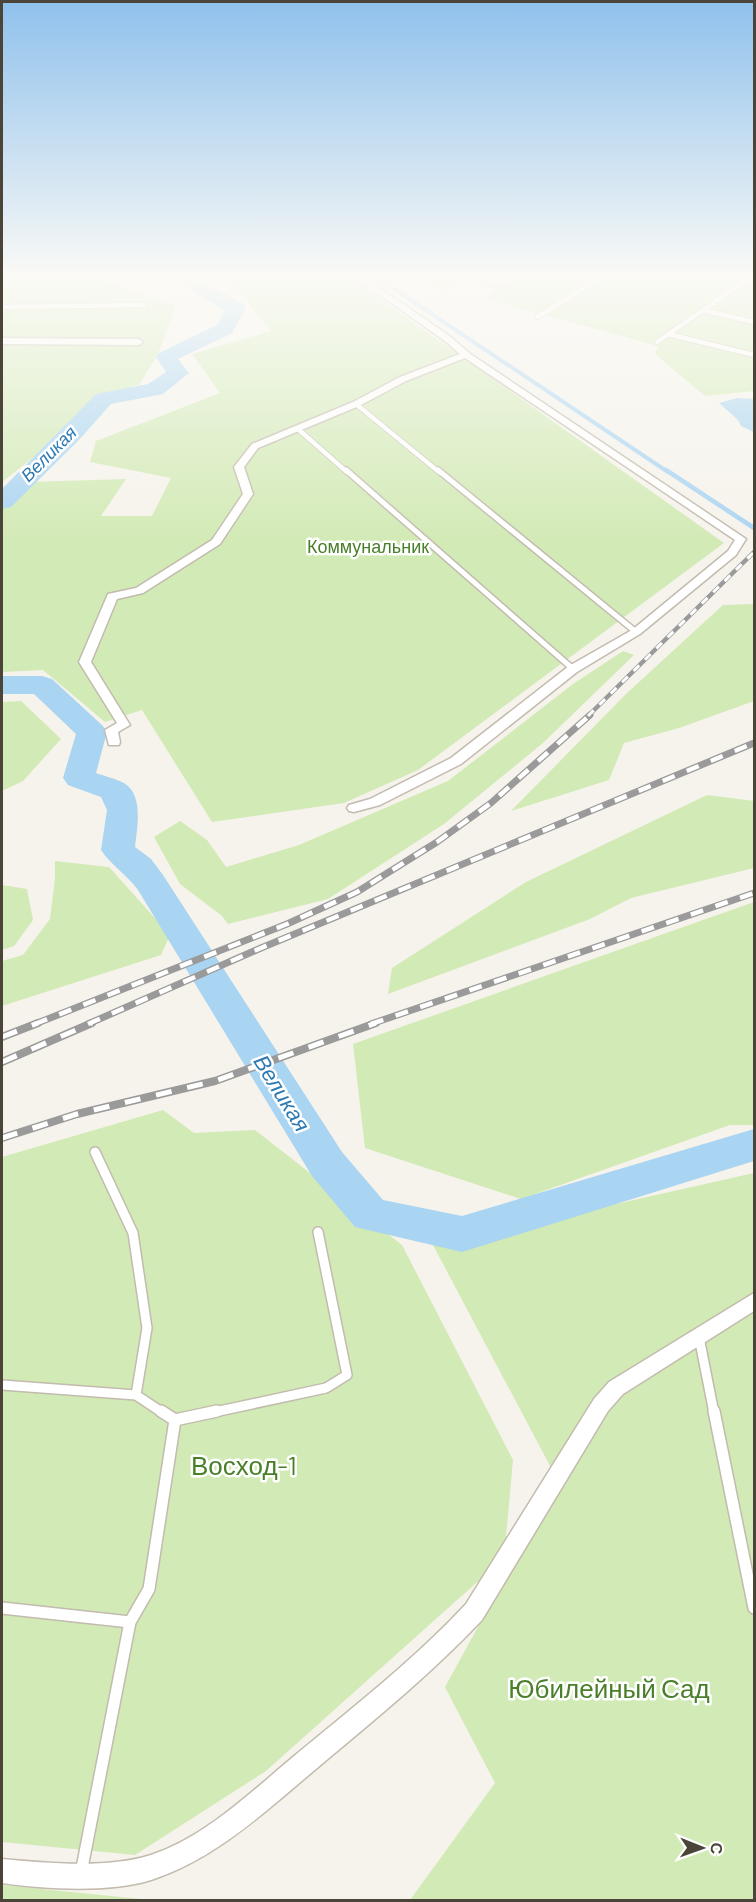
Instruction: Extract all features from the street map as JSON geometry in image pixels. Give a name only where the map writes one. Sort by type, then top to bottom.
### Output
[{"type":"street","points":[[114,742],[111,730],[124,725],[85,662],[112,596],[139,591],[216,542],[248,494],[240,467],[255,446],[356,404],[403,379],[435,367]]},
{"type":"street","points":[[354,808],[375,802],[456,761],[573,669],[636,632],[732,553],[741,539],[484,367]]},
{"type":"street","points":[[2,1871],[112,1875],[149,1868],[183,1855],[239,1818],[378,1702],[447,1641],[474,1612],[601,1405],[616,1389],[754,1301]]},
{"type":"lane","points":[[356,404],[636,632]]},
{"type":"lane","points":[[298,429],[573,669]]},
{"type":"lane","points":[[95,1152],[133,1233],[147,1328],[136,1395]]},
{"type":"lane","points":[[2,1385],[136,1395],[175,1420],[326,1388],[347,1376],[318,1232]]},
{"type":"lane","points":[[699,1336],[754,1608]]},
{"type":"lane","points":[[81,1875],[130,1622],[149,1589],[175,1420]]},
{"type":"lane","points":[[2,1608],[130,1622]]},
{"type":"green space","points":[[2,367],[150,367],[139,385],[131,386],[131,394],[105,407],[53,442],[2,482]]},
{"type":"green space","name":"Коммунальник","points":[[201,367],[476,367],[724,543],[418,770],[344,803],[212,822],[142,710],[105,722],[43,670],[2,672],[2,507],[28,482],[126,479],[101,516],[152,516],[171,478],[90,462],[96,441],[220,393]]},
{"type":"green space","points":[[670,367],[754,367],[754,391],[705,396]]},
{"type":"green space","points":[[754,604],[754,701],[679,728],[624,743],[609,780],[511,811],[626,694],[723,605]]},
{"type":"green space","points":[[623,651],[634,655],[543,743],[444,824],[328,899],[228,924],[222,916],[180,884],[154,837],[180,821],[207,840],[226,867],[299,845],[448,781],[573,684]]},
{"type":"green space","points":[[21,701],[61,739],[23,781],[2,791],[2,702]]},
{"type":"green space","points":[[707,795],[754,801],[754,868],[631,898],[590,919],[388,994],[392,968],[526,882]]},
{"type":"green space","points":[[55,861],[109,867],[170,935],[161,955],[2,1006],[2,961],[23,955],[50,919]]},
{"type":"green space","points":[[2,885],[27,889],[33,920],[14,946],[2,950]]},
{"type":"green space","points":[[754,902],[754,1125],[730,1125],[521,1199],[365,1148],[353,1044]]},
{"type":"green space","name":"Восход-1","points":[[163,1110],[194,1133],[255,1130],[402,1245],[513,1460],[504,1558],[266,1771],[135,1855],[2,1842],[2,1157]]},
{"type":"green space","name":"Юбилейный Сад","points":[[754,1173],[754,1900],[410,1900],[495,1783],[445,1687],[558,1481],[433,1245]]},
{"type":"green space","points":[[2,1885],[141,1899],[143,1900],[2,1900]]},
{"type":"water","points":[[737,398],[754,399],[754,432],[741,426],[738,420],[719,403]]},
{"type":"waterway","name":"Великая","points":[[2,502],[70,436],[104,399],[155,389],[178,373],[173,367]]},
{"type":"waterway","points":[[511,367],[668,472]]},
{"type":"waterway","points":[[666,470],[754,528]]},
{"type":"waterway","name":"Великая","points":[[2,685],[42,685],[92,732],[79,778],[114,791],[123,810],[118,850],[139,867],[151,883],[327,1164],[370,1215],[462,1234],[754,1145]]},
{"type":"railway","points":[[588,716],[754,552]]},
{"type":"railway","points":[[35,1024],[287,924],[357,892],[437,842],[491,803],[590,715]]},
{"type":"railway","points":[[88,1024],[261,948],[754,743]]},
{"type":"railway","points":[[371,1024],[754,893]]},
{"type":"railway","points":[[2,1037],[38,1023]]},
{"type":"railway","points":[[2,1062],[92,1023]]},
{"type":"railway","points":[[2,1138],[77,1114],[215,1081],[376,1023]]}]
